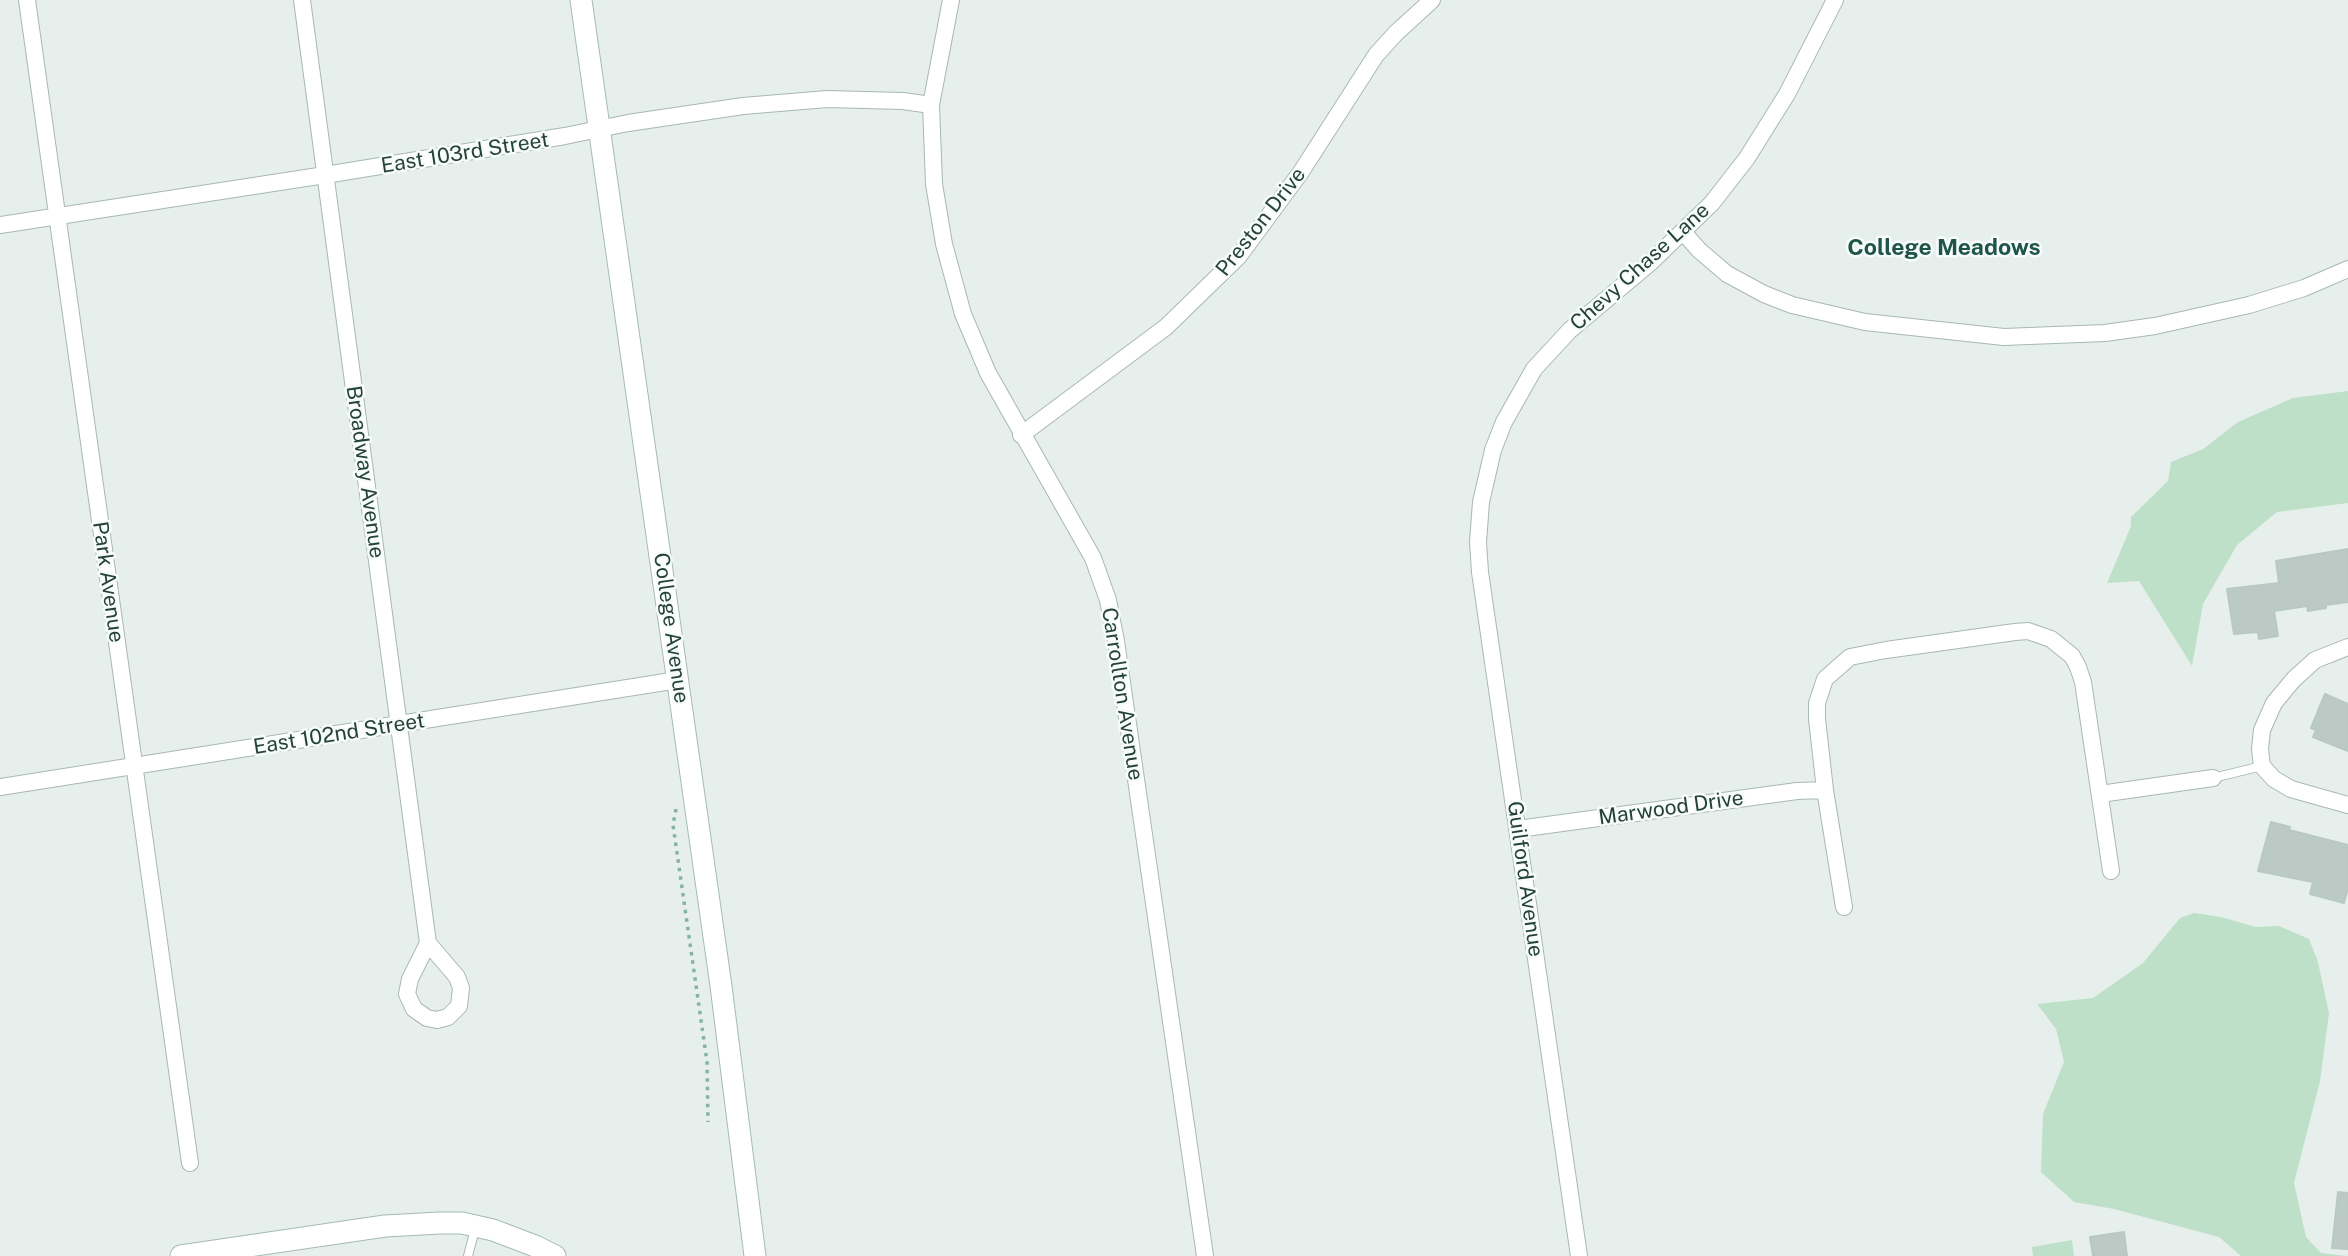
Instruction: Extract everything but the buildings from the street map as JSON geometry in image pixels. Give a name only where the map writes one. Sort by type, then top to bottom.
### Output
[{"type":"main road","name":"College Avenue","points":[[581,0],[723,998],[755,1256]]},
{"type":"main road","points":[[181,1256],[385,1226],[440,1223],[476,1226],[515,1237],[555,1256]]},
{"type":"street","name":"Park Avenue","points":[[27,0],[190,1163]]},
{"type":"street","name":"Broadway Avenue","points":[[302,0],[428,943]]},
{"type":"street","name":"Carrollton Avenue","points":[[951,0],[931,105],[934,184],[944,244],[963,314],[988,373],[1093,558],[1108,600],[1205,1256]]},
{"type":"street","name":"Preston Drive","points":[[1021,435],[1166,327],[1239,256],[1301,172],[1376,55],[1432,0]]},
{"type":"street","name":"Chevy Chase Lane","points":[[1480,502],[1493,450],[1504,422],[1534,369],[1570,330],[1683,232],[1712,203],[1747,158],[1787,94],[1835,0]]},
{"type":"street","name":"East 103rd Street","points":[[0,225],[325,175],[628,122],[730,108],[792,102],[866,100],[931,105]]},
{"type":"street","points":[[1683,232],[1727,274],[1764,295],[1792,305],[1865,322],[1993,336],[2105,333],[2155,326],[2249,305],[2304,288],[2348,269]]},
{"type":"street","name":"Guilford Avenue","points":[[1480,502],[1480,572],[1579,1256]]},
{"type":"street","points":[[1844,907],[1825,790],[1817,703],[1825,679],[1850,657],[2015,632],[2038,634],[2061,646],[2078,667],[2083,682],[2110,871]]},
{"type":"street","points":[[2348,647],[2315,660],[2294,679],[2274,704],[2263,730],[2260,749],[2262,766],[2274,779],[2291,789],[2348,805]]},
{"type":"street","name":"East 102nd Street","points":[[0,787],[678,680]]},
{"type":"street","points":[[2100,794],[2213,778]]},
{"type":"street","name":"Marwood Drive","points":[[1518,829],[1797,791],[1825,790]]},
{"type":"street","points":[[428,943],[457,977],[461,988],[458,1006],[448,1017],[437,1020],[427,1018],[414,1009],[407,994],[410,979],[428,943]]},
{"type":"lane","points":[[2213,778],[2262,766]]},
{"type":"lane","points":[[468,1256],[476,1226]]},
{"type":"green space","points":[[2348,391],[2348,503],[2277,512],[2237,545],[2203,604],[2192,666],[2139,581],[2107,583],[2131,526],[2131,517],[2168,481],[2171,462],[2203,449],[2238,422],[2293,398]]},
{"type":"green space","points":[[2194,913],[2256,927],[2279,926],[2309,939],[2318,962],[2329,1013],[2320,1081],[2294,1183],[2306,1237],[2321,1253],[2348,1256],[2241,1256],[2219,1237],[2114,1209],[2074,1202],[2041,1172],[2043,1114],[2064,1062],[2056,1029],[2037,1004],[2093,998],[2143,963],[2180,918]]},
{"type":"green space","points":[[2072,1240],[2074,1256],[2033,1256],[2032,1247]]},
{"type":"district","name":"College Meadows","points":[[1944,248]]}]
